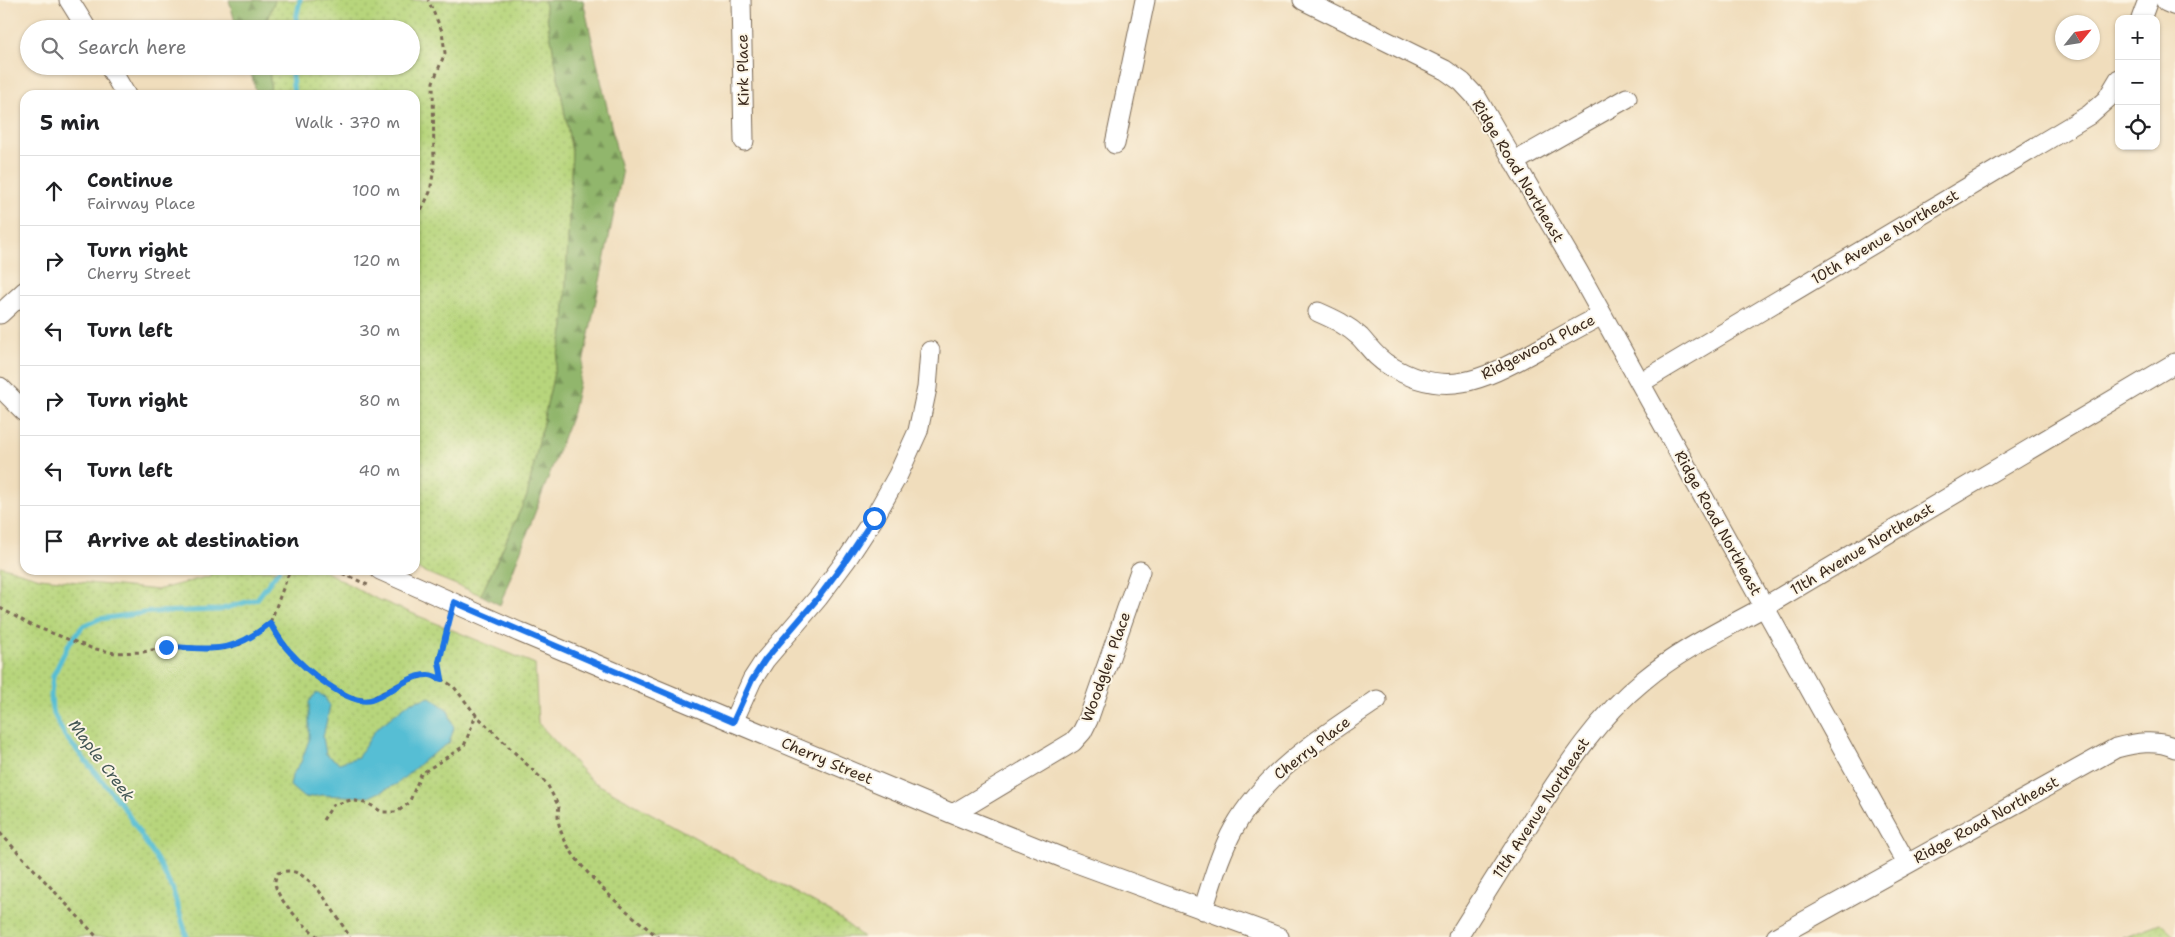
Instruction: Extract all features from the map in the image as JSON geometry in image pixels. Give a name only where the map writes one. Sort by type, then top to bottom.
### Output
[{"type":"main road","points":[[2168,0],[2175,2]]},
{"type":"street","points":[[70,0],[82,20]]},
{"type":"street","name":"Kirk Place","points":[[741,0],[744,140]]},
{"type":"street","points":[[1115,144],[1145,0]]},
{"type":"street","name":"Ridge Road Northeast","points":[[1303,0],[1445,70],[1462,82],[1477,98],[1602,314],[1907,864],[2116,748],[2134,743],[2174,742]]},
{"type":"street","points":[[2142,15],[2148,0]]},
{"type":"street","points":[[114,75],[123,90]]},
{"type":"street","name":"10th Avenue Northeast","points":[[1640,383],[2089,115],[2106,99],[2115,85]]},
{"type":"street","points":[[1514,162],[1627,98]]},
{"type":"street","points":[[0,314],[20,296]]},
{"type":"street","name":"Ridgewood Place","points":[[1318,312],[1341,322],[1388,365],[1408,376],[1429,382],[1451,384],[1470,382],[1491,375],[1602,314]]},
{"type":"street","points":[[733,722],[752,680],[765,660],[818,598],[847,559],[874,518],[898,475],[918,431],[927,388],[930,350]]},
{"type":"street","name":"11th Avenue Northeast","points":[[1458,937],[1572,758],[1600,722],[1645,679],[1674,658],[1764,607],[2175,363]]},
{"type":"street","points":[[0,387],[20,407]]},
{"type":"street","name":"Woodglen Place","points":[[953,814],[1073,742],[1082,732],[1088,720],[1140,571]]},
{"type":"street","name":"Cherry Street","points":[[392,575],[733,722],[953,814],[1063,858],[1280,937]]},
{"type":"street","name":"Cherry Place","points":[[1203,910],[1220,856],[1234,828],[1252,801],[1273,777],[1297,756],[1377,700]]},
{"type":"street","points":[[1776,937],[1907,864]]},
{"type":"path","points":[[420,213],[430,192],[434,168],[433,82],[445,53],[442,32],[428,0]]},
{"type":"path","points":[[0,608],[31,625],[83,644],[115,653],[143,652],[166,647],[222,649],[240,644],[270,623],[288,575]]},
{"type":"path","points":[[442,679],[439,662],[454,602]]},
{"type":"path","points":[[270,623],[289,651],[306,668],[336,690],[351,698],[369,700],[406,681],[427,674],[442,679],[454,687],[476,715],[547,784],[559,807],[557,814],[564,838],[586,872],[615,902],[658,937]]},
{"type":"path","points":[[322,820],[333,805],[351,800],[369,804],[382,812],[397,812],[409,803],[421,774],[464,746],[476,715]]},
{"type":"path","points":[[0,833],[97,937]]},
{"type":"path","points":[[318,937],[306,928],[278,894],[275,881],[278,874],[287,870],[298,873],[317,889],[350,937]]},
{"type":"green space","points":[[229,0],[275,0],[267,20],[235,20]]},
{"type":"green space","points":[[275,0],[544,0],[572,152],[564,327],[527,496],[481,595],[420,570],[420,90],[271,90],[270,75],[420,75],[420,20],[267,20]]},
{"type":"green space","points":[[544,0],[583,0],[622,174],[573,412],[500,605],[481,595],[527,496],[564,327],[572,152]]},
{"type":"green space","points":[[251,75],[270,75],[271,90],[256,90]]},
{"type":"green space","points":[[0,566],[20,572],[20,575],[157,590],[210,575],[332,575],[370,596],[535,664],[538,723],[592,781],[834,914],[863,937],[0,937]]},
{"type":"green space","points":[[2160,923],[2175,937],[2123,937]]},
{"type":"water","points":[[316,693],[324,696],[330,706],[323,737],[326,754],[339,763],[358,757],[376,729],[409,703],[430,697],[448,710],[454,728],[449,743],[424,760],[397,784],[369,797],[321,795],[304,798],[290,786],[292,775],[301,762],[309,740],[309,702]]},
{"type":"waterway","name":"Maple Creek","points":[[296,20],[300,0]]},
{"type":"waterway","name":"Maple Creek","points":[[292,75],[293,90]]},
{"type":"waterway","name":"Maple Creek","points":[[187,937],[173,891],[160,865],[122,805],[65,736],[52,710],[53,676],[68,645],[83,626],[99,619],[151,612],[219,610],[257,599],[275,575]]},
{"type":"route","points":[[166,647],[222,649],[240,644],[270,623],[289,651],[306,668],[336,690],[351,698],[369,700],[406,681],[427,674],[442,679],[439,662],[454,602],[519,632],[733,722],[752,680],[765,660],[818,598],[874,518]]}]
